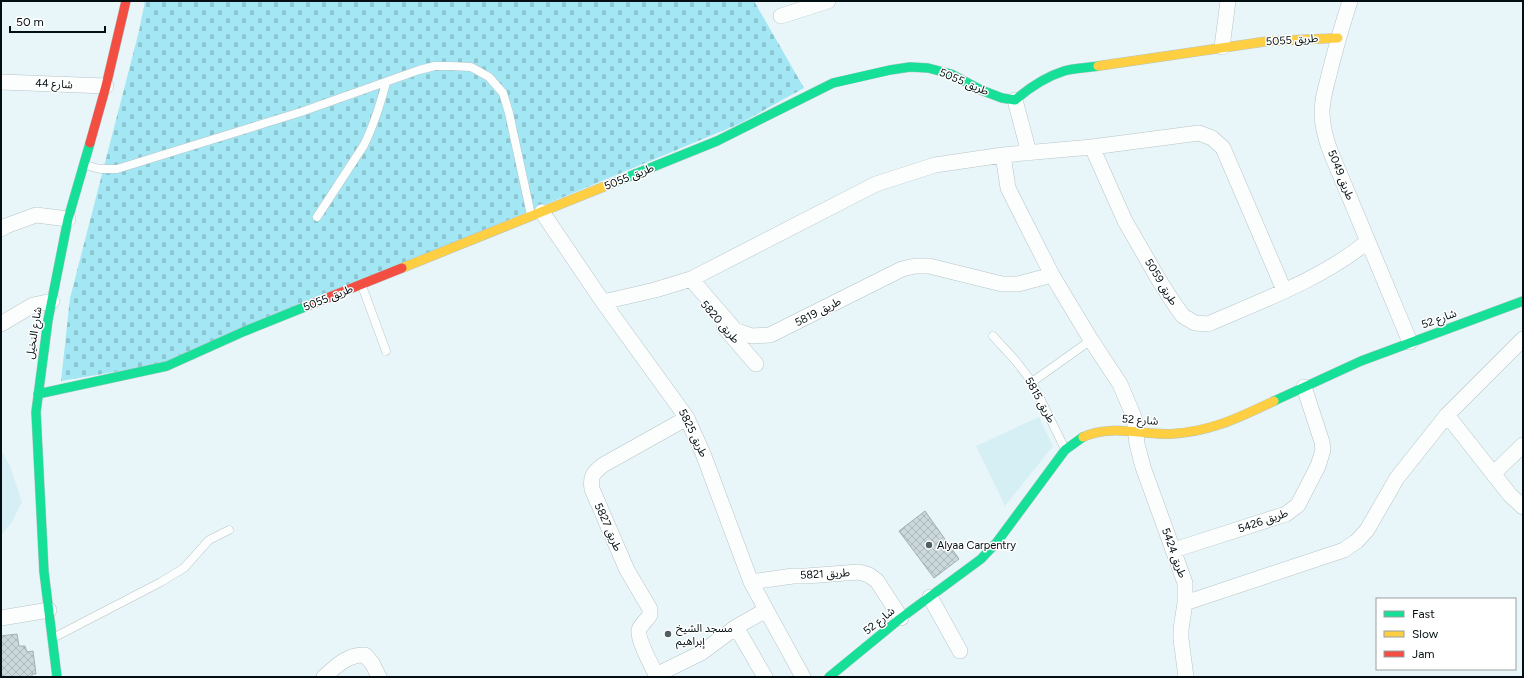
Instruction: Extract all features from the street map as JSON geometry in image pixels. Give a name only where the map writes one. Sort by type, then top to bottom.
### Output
[{"type":"street","name":"شارع النخيل","points":[[57,677],[44,572],[36,412],[52,301],[68,219],[106,86],[126,1]]},
{"type":"street","points":[[780,16],[809,3],[828,1]]},
{"type":"street","points":[[1222,47],[1228,1]]},
{"type":"street","name":"طريق 5049","points":[[1350,1],[1338,38],[1324,96],[1322,110],[1323,126],[1328,146],[1410,342]]},
{"type":"street","name":"طريق 5055","points":[[38,394],[167,366],[246,331],[716,141],[833,83],[910,67],[928,68],[952,74],[981,90],[1002,98],[1015,100],[1027,89],[1052,75],[1065,71],[1222,47],[1281,40],[1338,38]]},
{"type":"street","name":"شارع 44","points":[[1,82],[106,86]]},
{"type":"street","points":[[1015,100],[1029,153]]},
{"type":"street","points":[[603,302],[687,280],[876,184],[935,165],[1003,155],[1092,147],[1199,134],[1212,138],[1223,148],[1284,290]]},
{"type":"street","name":"طريق 5059","points":[[1092,147],[1125,221],[1158,280],[1183,316],[1195,323],[1208,324],[1284,290],[1336,264],[1353,254],[1368,241]]},
{"type":"street","points":[[1003,155],[1008,188],[1052,275],[1091,340],[1120,384],[1132,411],[1136,432]]},
{"type":"street","name":"طريق 5825","points":[[537,214],[687,418],[704,456],[751,582],[803,677]]},
{"type":"street","points":[[1,229],[36,215],[68,219]]},
{"type":"street","name":"طريق 5819","points":[[687,280],[735,330],[752,336],[770,335],[787,328],[902,269],[915,266],[929,266],[1002,284],[1018,284],[1052,275]]},
{"type":"street","name":"طريق 5820","points":[[687,280],[756,364]]},
{"type":"street","points":[[1,324],[33,305],[52,301]]},
{"type":"street","name":"شارع 52","points":[[829,677],[901,618],[981,559],[996,542],[1065,450],[1078,440],[1092,433],[1107,430],[1169,434],[1197,431],[1227,423],[1361,361],[1523,301]]},
{"type":"street","points":[[1185,603],[1344,550],[1357,541],[1367,530],[1376,516],[1397,478],[1447,415],[1523,339]]},
{"type":"street","name":"طريق 5426","points":[[1174,550],[1286,514],[1298,505],[1318,466],[1323,450],[1322,442],[1304,387]]},
{"type":"street","points":[[1447,415],[1510,495],[1523,507]]},
{"type":"street","name":"طريق 5827","points":[[656,676],[640,639],[639,632],[641,626],[650,615],[650,609],[626,570],[592,489],[591,479],[595,472],[603,465],[687,418]]},
{"type":"street","name":"طريق 5424","points":[[1136,432],[1142,467],[1185,583],[1182,639],[1186,677]]},
{"type":"street","points":[[1494,473],[1523,445]]},
{"type":"street","name":"طريق 5821","points":[[751,582],[793,576],[859,572],[870,575],[877,581],[901,618]]},
{"type":"street","points":[[930,597],[960,651]]},
{"type":"street","points":[[1,618],[49,610]]},
{"type":"street","points":[[656,676],[701,653],[736,627],[766,610]]},
{"type":"street","points":[[736,627],[765,677]]},
{"type":"street","points":[[324,677],[346,660],[357,655],[365,655],[372,663],[379,677]]},
{"type":"lane","points":[[84,164],[100,169],[121,167],[301,112],[419,70],[435,66],[471,67],[489,77],[503,93],[537,214]]},
{"type":"lane","points":[[317,217],[364,145],[379,108],[386,83]]},
{"type":"lane","points":[[362,285],[386,351]]},
{"type":"lane","name":"طريق 5815","points":[[993,336],[1015,360],[1032,382],[1065,450]]},
{"type":"lane","points":[[1032,382],[1091,340]]},
{"type":"lane","points":[[52,638],[166,579],[184,568],[209,540],[230,530]]},
{"type":"shaded area","points":[[1039,417],[1053,446],[1005,506],[976,446]]},
{"type":"shaded area","points":[[1,450],[10,466],[22,502],[12,522],[1,535]]},
{"type":"green space","points":[[145,1],[754,1],[804,88],[739,124],[161,364],[61,381],[70,298],[139,31]]},
{"type":"building","name":"Alyaa Carpentry","points":[[925,511],[959,559],[934,578],[899,531]]},
{"type":"building","points":[[17,634],[19,646],[25,646],[27,652],[33,651],[36,674],[32,674],[32,677],[1,677],[1,636]]},
{"type":"traffic: fast","points":[[613,183],[717,141],[833,83],[890,70],[910,67],[928,68],[951,74],[981,90],[1002,98],[1015,100],[1038,83],[1057,73],[1072,69],[1098,66]]},
{"type":"traffic: fast","points":[[57,677],[44,572],[36,412],[48,320],[68,219],[90,143]]},
{"type":"traffic: fast","points":[[1274,401],[1361,361],[1523,301]]},
{"type":"traffic: fast","points":[[38,394],[167,366],[245,331],[312,304]]},
{"type":"traffic: fast","points":[[829,677],[901,618],[981,559],[997,542],[1065,450],[1083,437]]},
{"type":"traffic: slow","points":[[1098,66],[1269,41],[1338,38]]},
{"type":"traffic: slow","points":[[402,268],[613,183]]},
{"type":"traffic: slow","points":[[1083,437],[1104,431],[1159,434],[1184,433],[1224,423],[1274,401]]},
{"type":"traffic: jam","points":[[90,143],[106,86],[126,1]]},
{"type":"traffic: jam","points":[[312,304],[402,268]]},
{"type":"place","name":"Alyaa Carpentry","points":[[929,545]]},
{"type":"place","name":"مسجد الشيخ إبراهيم","points":[[668,634]]}]
